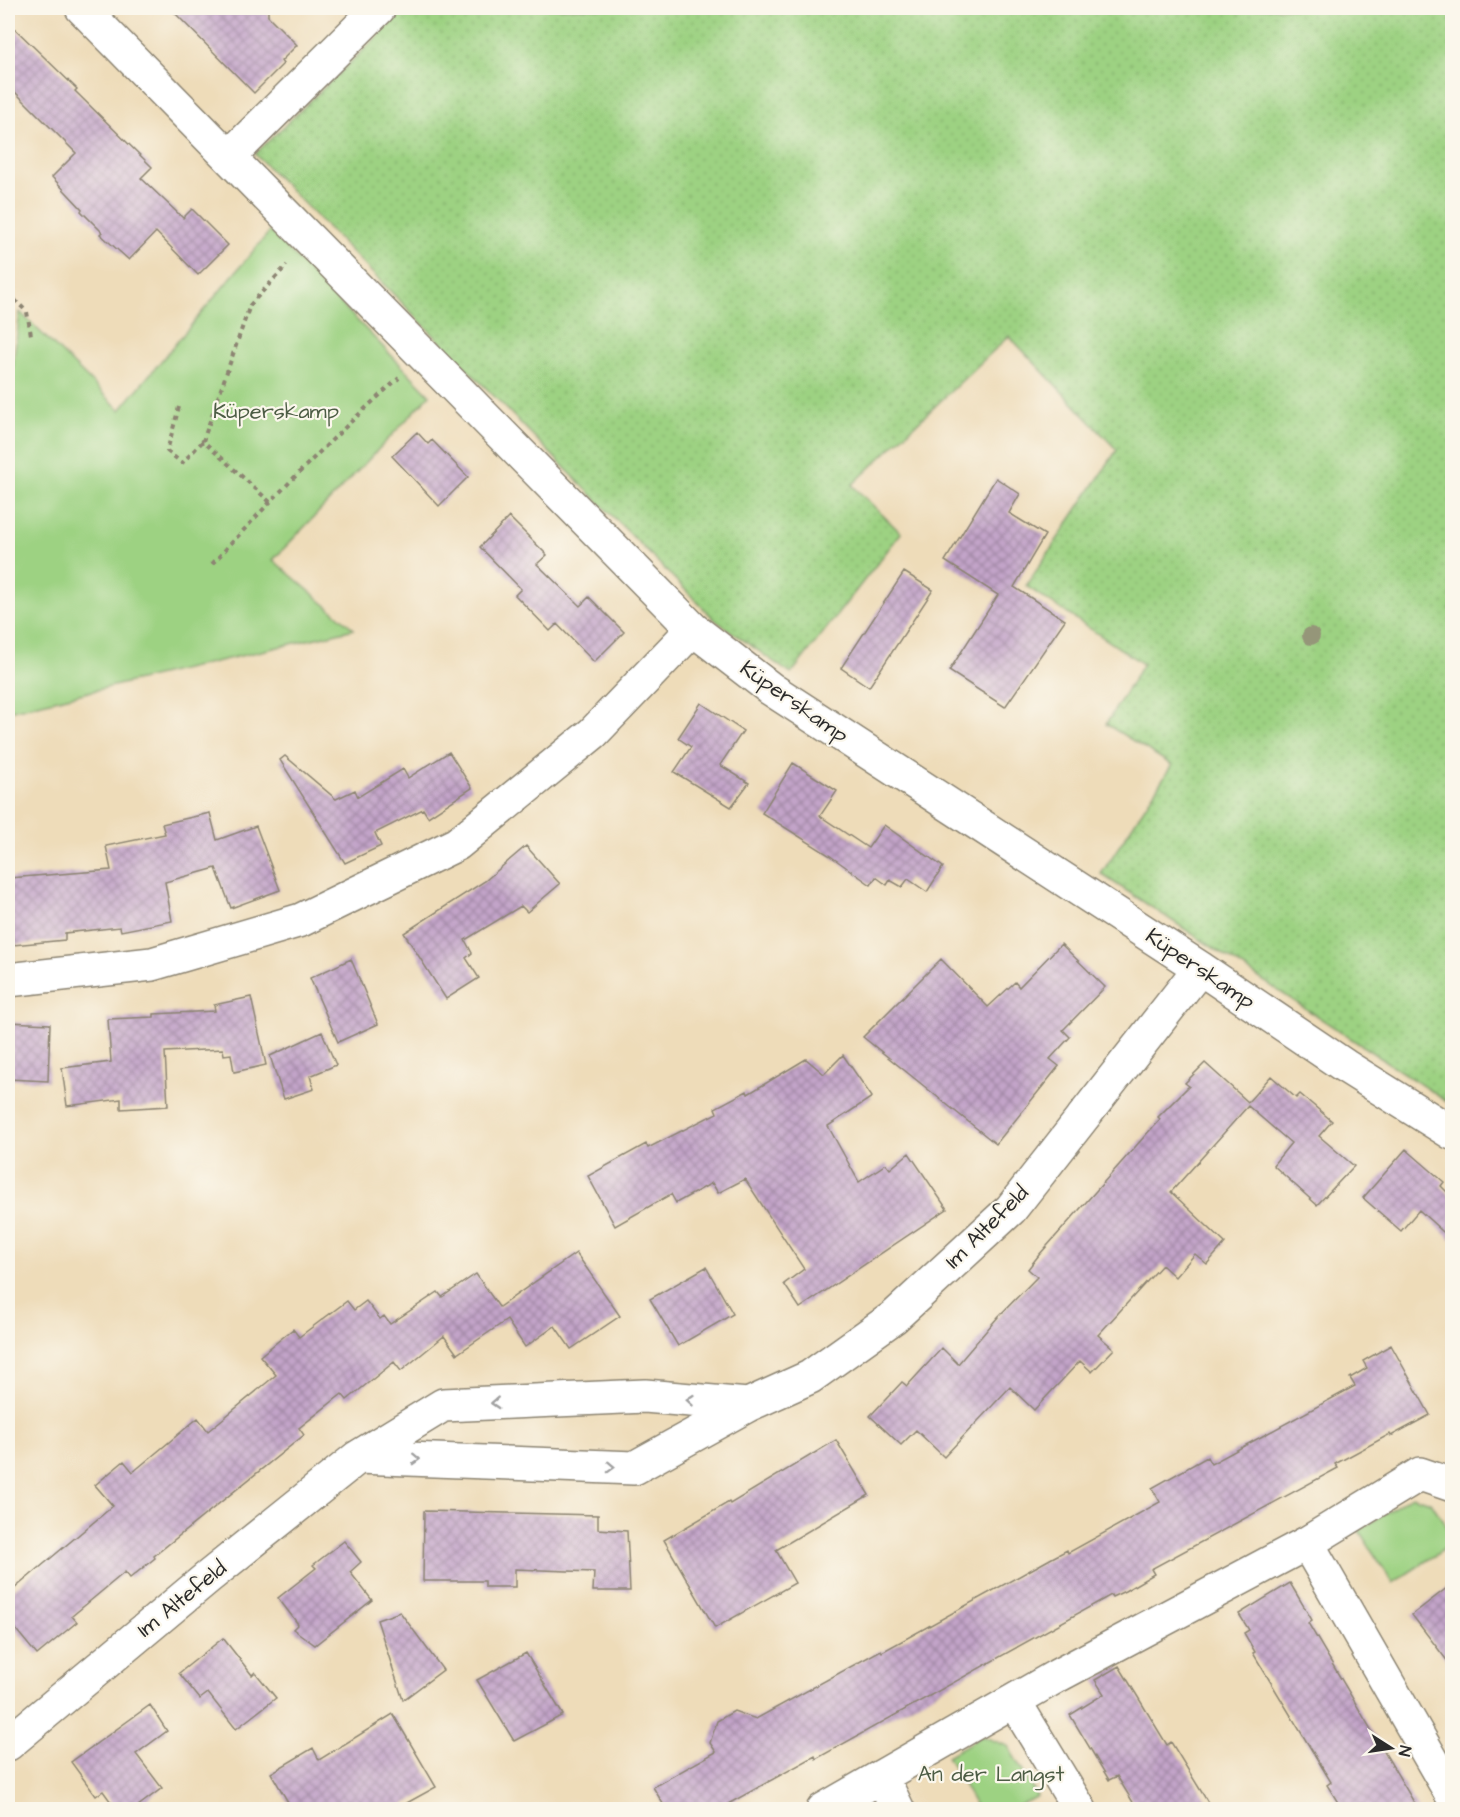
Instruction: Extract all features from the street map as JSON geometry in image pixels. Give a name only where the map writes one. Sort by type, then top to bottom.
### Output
[{"type":"street","name":"Küperskamp","points":[[81,8],[230,156],[693,629],[771,689],[1200,968],[1345,1066],[1452,1132]]},
{"type":"street","points":[[230,156],[379,8]]},
{"type":"street","points":[[8,980],[152,964],[301,920],[457,844],[593,734],[693,629]]},
{"type":"street","name":"Im Altefeld","points":[[358,1457],[634,1468],[748,1405],[810,1377],[894,1317],[1011,1209],[1200,968]]},
{"type":"street","name":"Im Altefeld","points":[[8,1744],[207,1578],[358,1457],[443,1405],[645,1396],[748,1405]]},
{"type":"street","points":[[823,1809],[1057,1676],[1307,1543],[1420,1474],[1452,1485]]},
{"type":"street","points":[[1307,1543],[1452,1795]]},
{"type":"street","points":[[1014,1701],[1080,1809]]},
{"type":"street","points":[[882,1777],[898,1809]]},
{"type":"path","points":[[179,407],[167,451],[182,464],[202,441],[250,304],[311,240]]},
{"type":"path","points":[[8,292],[27,312],[31,335]]},
{"type":"path","points":[[213,564],[270,502],[357,415],[424,356]]},
{"type":"path","points":[[202,441],[270,502]]},
{"type":"green space","points":[[407,8],[1452,8],[1452,1105],[1101,874],[1172,765],[1106,724],[1143,664],[1026,586],[1117,450],[1009,336],[852,485],[901,533],[791,674],[715,620],[255,154]]},
{"type":"green space","points":[[270,231],[430,395],[273,560],[354,629],[8,711],[8,402],[20,312],[120,410]]},
{"type":"green space","points":[[1411,1496],[1431,1502],[1452,1535],[1452,1544],[1393,1583],[1359,1531]]},
{"type":"green space","name":"An der Langst","points":[[982,1736],[1008,1746],[1037,1796],[1013,1809],[977,1809],[947,1756]]},
{"type":"building","points":[[170,8],[268,8],[268,16],[297,45],[281,61],[283,64],[254,93]]},
{"type":"building","points":[[8,22],[152,167],[141,178],[183,218],[192,209],[228,245],[198,275],[156,232],[129,260],[100,234],[102,232],[52,177],[76,153],[8,85]]},
{"type":"building","points":[[417,432],[428,444],[432,440],[468,477],[439,506],[392,456]]},
{"type":"building","points":[[996,478],[1020,494],[1009,513],[1045,535],[1014,587],[1065,620],[1005,707],[949,671],[998,595],[945,561]]},
{"type":"building","points":[[509,517],[547,555],[537,564],[580,606],[589,597],[624,632],[594,662],[557,624],[550,631],[515,595],[521,589],[480,547]]},
{"type":"building","points":[[904,572],[933,590],[869,687],[841,668]]},
{"type":"building","points":[[701,703],[743,731],[720,765],[749,783],[731,807],[674,772],[691,747],[678,738]]},
{"type":"building","points":[[449,752],[472,788],[428,817],[423,809],[375,833],[381,846],[345,863],[280,760],[285,756],[336,799],[355,790],[358,797],[403,769],[408,778]]},
{"type":"building","points":[[793,763],[837,791],[820,816],[868,848],[884,825],[943,867],[927,892],[908,879],[902,887],[890,880],[887,885],[876,877],[871,885],[829,855],[762,813]]},
{"type":"building","points":[[210,813],[217,840],[256,826],[280,890],[231,908],[216,868],[165,882],[172,921],[121,931],[120,927],[65,933],[65,940],[13,945],[9,878],[111,870],[106,846],[165,834],[162,824]]},
{"type":"building","points":[[526,846],[560,884],[527,912],[521,906],[465,940],[472,953],[466,958],[479,978],[446,999],[404,933],[485,881]]},
{"type":"building","points":[[1061,944],[1105,987],[1063,1030],[1070,1037],[1050,1059],[1059,1066],[996,1144],[863,1037],[941,959],[988,1007],[1015,982],[1019,987]]},
{"type":"building","points":[[351,959],[378,1024],[338,1042],[310,978]]},
{"type":"building","points":[[251,997],[266,1065],[234,1072],[231,1054],[224,1055],[223,1049],[165,1052],[168,1106],[121,1109],[121,1099],[67,1106],[62,1068],[111,1062],[108,1019],[215,1011],[214,1005]]},
{"type":"building","points":[[8,1022],[50,1024],[48,1081],[8,1079]]},
{"type":"building","points":[[322,1032],[336,1065],[310,1076],[314,1089],[284,1099],[270,1056]]},
{"type":"building","points":[[843,1055],[872,1097],[828,1126],[859,1182],[886,1164],[890,1169],[909,1153],[947,1209],[800,1308],[784,1284],[804,1269],[745,1179],[718,1193],[712,1183],[676,1203],[671,1194],[615,1226],[588,1176],[646,1144],[648,1148],[717,1113],[715,1108],[747,1091],[748,1094],[806,1059],[824,1074]]},
{"type":"building","points":[[1205,1063],[1248,1102],[1271,1076],[1296,1098],[1300,1094],[1332,1121],[1319,1136],[1354,1166],[1317,1205],[1273,1165],[1291,1143],[1248,1106],[1171,1192],[1225,1243],[1207,1264],[1195,1254],[1175,1277],[1162,1265],[1098,1335],[1114,1349],[1092,1372],[1080,1361],[1034,1410],[1010,1387],[944,1457],[916,1430],[901,1445],[870,1416],[902,1382],[907,1386],[942,1348],[958,1364],[998,1317],[1037,1277],[1028,1269],[1039,1255],[1160,1119],[1158,1117],[1189,1086],[1185,1083]]},
{"type":"building","points":[[1406,1149],[1444,1182],[1441,1186],[1452,1197],[1452,1240],[1419,1210],[1401,1231],[1363,1198]]},
{"type":"building","points":[[576,1253],[620,1316],[571,1349],[555,1326],[525,1347],[507,1320],[457,1354],[444,1336],[401,1371],[394,1362],[347,1400],[342,1394],[299,1428],[304,1435],[154,1556],[155,1558],[130,1578],[125,1572],[72,1616],[77,1622],[37,1655],[8,1620],[8,1594],[113,1506],[95,1485],[124,1461],[133,1472],[198,1418],[208,1431],[276,1375],[260,1356],[293,1329],[299,1337],[347,1301],[354,1310],[366,1301],[380,1319],[384,1316],[390,1324],[438,1292],[442,1297],[476,1274],[499,1307]]},
{"type":"building","points":[[706,1267],[733,1314],[678,1346],[650,1299]]},
{"type":"building","points":[[1391,1345],[1430,1415],[1335,1464],[1338,1468],[1151,1569],[1154,1574],[1125,1591],[1112,1597],[1111,1595],[816,1759],[815,1756],[719,1809],[666,1809],[653,1787],[716,1752],[710,1743],[717,1721],[734,1711],[756,1719],[1160,1502],[1152,1488],[1207,1457],[1211,1464],[1355,1386],[1350,1378],[1367,1368],[1363,1361]]},
{"type":"building","points":[[836,1440],[869,1495],[776,1550],[795,1583],[715,1628],[664,1540],[729,1502],[730,1504]]},
{"type":"building","points":[[424,1511],[598,1515],[598,1529],[627,1531],[630,1591],[593,1591],[594,1572],[515,1569],[515,1587],[485,1587],[485,1581],[423,1581]]},
{"type":"building","points":[[344,1541],[361,1562],[350,1572],[372,1600],[315,1645],[293,1629],[298,1624],[278,1598],[316,1568],[313,1565]]},
{"type":"building","points":[[1290,1583],[1312,1620],[1308,1623],[1418,1809],[1342,1809],[1327,1785],[1331,1782],[1253,1653],[1255,1652],[1244,1633],[1249,1630],[1239,1614]]},
{"type":"building","points":[[1452,1584],[1452,1667],[1412,1615]]},
{"type":"building","points":[[400,1612],[443,1670],[403,1700],[377,1620]]},
{"type":"building","points":[[223,1638],[252,1675],[255,1672],[276,1698],[236,1729],[208,1693],[200,1699],[179,1673]]},
{"type":"building","points":[[526,1653],[563,1715],[514,1741],[477,1680]]},
{"type":"building","points":[[1119,1666],[1167,1745],[1171,1742],[1212,1809],[1137,1809],[1117,1776],[1109,1780],[1070,1715],[1104,1694],[1095,1680]]},
{"type":"building","points":[[150,1705],[167,1731],[136,1754],[162,1788],[134,1809],[116,1809],[103,1791],[96,1796],[71,1762]]},
{"type":"building","points":[[393,1714],[436,1787],[396,1809],[292,1809],[271,1773],[313,1748],[319,1760]]}]
